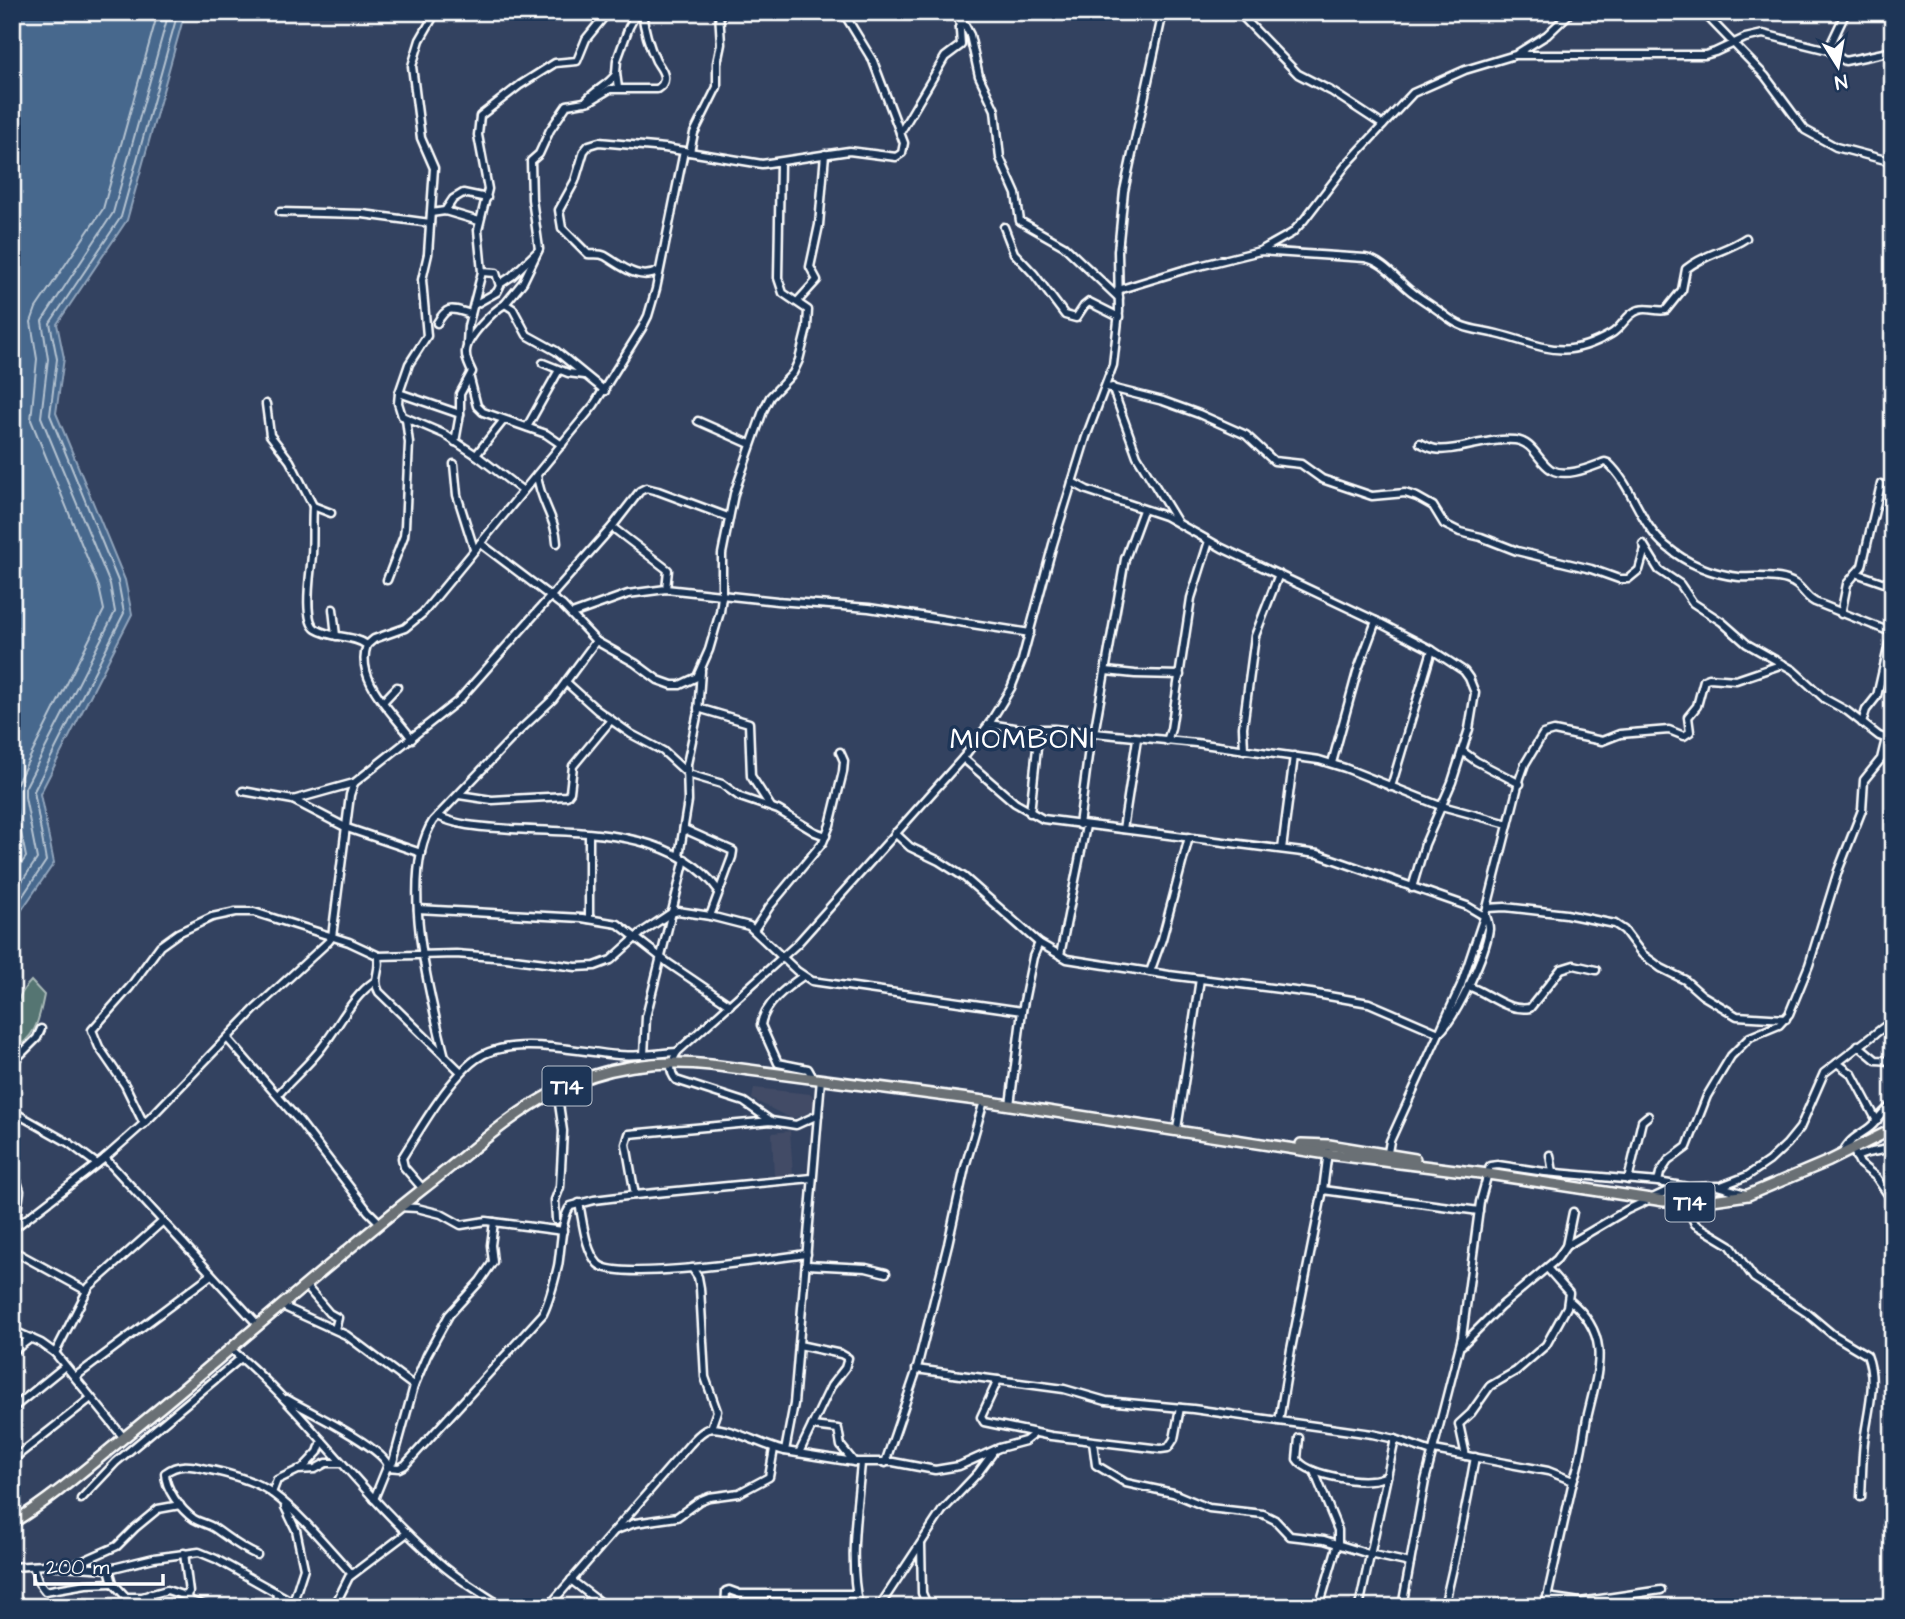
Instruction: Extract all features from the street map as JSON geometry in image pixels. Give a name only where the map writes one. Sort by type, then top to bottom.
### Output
[{"type":"highway","name":"T14","points":[[12,1523],[63,1487],[124,1438],[399,1207],[504,1124],[557,1090],[601,1073],[646,1064],[689,1063],[984,1101],[1266,1143],[1433,1161],[1475,1172],[1649,1200],[1690,1202],[1748,1195],[1842,1154],[1854,1153],[1893,1129]]},
{"type":"street","points":[[436,12],[420,40],[412,66],[421,138],[434,167],[422,285],[427,336],[409,364],[398,393],[400,413],[406,419],[435,429],[476,455],[523,491]]},
{"type":"street","points":[[596,12],[599,23]]},
{"type":"street","points":[[455,442],[460,394],[472,372],[466,359],[467,344],[471,314],[482,272],[479,221],[487,198],[488,184],[478,135],[480,116],[520,85],[555,63],[577,61],[586,39],[608,12]]},
{"type":"street","points":[[618,88],[617,60],[629,27],[640,12]]},
{"type":"street","points":[[467,344],[523,282],[539,249],[532,200],[531,161],[539,154],[564,108],[618,88],[657,89],[665,79],[640,12]]},
{"type":"street","points":[[412,738],[373,686],[367,671],[367,645],[374,639],[405,628],[413,622],[605,391],[648,316],[687,152],[717,87],[717,63],[721,44],[719,12]]},
{"type":"street","points":[[660,271],[640,275],[601,254],[588,254],[562,228],[559,211],[572,188],[584,151],[589,145],[611,142],[747,163],[779,162],[849,151],[896,157],[904,149],[900,133],[873,61],[842,12]]},
{"type":"street","points":[[900,133],[945,57],[961,45],[958,12]]},
{"type":"street","points":[[958,12],[970,35],[979,76],[995,110],[1000,158],[1016,194],[1020,221],[1064,246],[1118,295]]},
{"type":"street","points":[[771,1121],[744,1102],[677,1080],[672,1074],[671,1063],[677,1052],[783,959],[963,758],[989,724],[1015,678],[1088,429],[1110,387],[1119,317],[1118,251],[1124,191],[1163,12]]},
{"type":"street","points":[[1238,12],[1298,75],[1331,91],[1383,125]]},
{"type":"street","points":[[1516,55],[1547,35],[1571,12]]},
{"type":"street","points":[[1703,12],[1765,76],[1805,130],[1836,147],[1893,162]]},
{"type":"street","points":[[1828,50],[1846,12]]},
{"type":"street","points":[[1118,295],[1183,270],[1260,251],[1292,233],[1347,164],[1405,100],[1419,89],[1465,70],[1516,55],[1696,55],[1716,52],[1745,38],[1763,34],[1828,50],[1845,61],[1893,51]]},
{"type":"street","points":[[585,102],[616,75]]},
{"type":"street","points":[[797,302],[817,280],[810,268],[819,225],[825,154]]},
{"type":"street","points":[[646,1064],[646,1017],[662,957],[682,858],[688,774],[701,671],[722,596],[720,572],[728,517],[750,444],[770,397],[793,373],[799,360],[809,314],[806,307],[783,293],[778,278],[779,162]]},
{"type":"street","points":[[445,211],[453,199],[463,193],[487,198]]},
{"type":"street","points":[[431,213],[445,211],[479,221]]},
{"type":"street","points":[[280,212],[392,216],[430,223]]},
{"type":"street","points":[[1004,228],[1014,253],[1034,274],[1065,315],[1076,318],[1090,302],[1119,317]]},
{"type":"street","points":[[1260,251],[1371,259],[1415,295],[1463,328],[1496,334],[1547,350],[1566,350],[1608,336],[1631,313],[1640,309],[1666,310],[1682,290],[1686,269],[1746,238]]},
{"type":"street","points":[[474,305],[497,292],[500,284],[539,249]]},
{"type":"street","points":[[482,272],[496,273],[500,284]]},
{"type":"street","points":[[505,304],[513,309],[527,335],[556,351],[605,391]]},
{"type":"street","points":[[438,323],[443,314],[451,309],[471,314]]},
{"type":"street","points":[[543,363],[586,376]]},
{"type":"street","points":[[527,428],[559,370]]},
{"type":"street","points":[[470,379],[480,410],[503,421],[546,434],[562,444]]},
{"type":"street","points":[[1110,387],[1137,456],[1179,524]]},
{"type":"street","points":[[1110,387],[1163,401],[1224,425],[1254,441],[1270,458],[1301,464],[1320,479],[1372,496],[1405,493],[1417,497],[1433,506],[1444,524],[1517,551],[1554,558],[1619,579],[1628,579],[1639,570],[1644,547],[1659,570],[1680,584],[1693,603],[1747,643],[1783,664],[1825,699],[1889,740],[1881,759],[1864,780],[1862,810],[1838,871],[1809,965],[1786,1019],[1779,1025],[1750,1037],[1731,1056],[1707,1096],[1687,1147],[1668,1161],[1658,1182]]},
{"type":"street","points":[[398,393],[460,414]]},
{"type":"street","points":[[266,404],[270,435],[290,461],[313,506],[309,581],[313,627],[367,645]]},
{"type":"street","points":[[387,580],[405,527],[409,443],[406,419]]},
{"type":"street","points":[[476,455],[503,421]]},
{"type":"street","points":[[698,421],[750,444]]},
{"type":"street","points":[[1420,443],[1436,450],[1483,441],[1519,440],[1535,450],[1550,468],[1560,473],[1578,471],[1605,462],[1612,466],[1651,531],[1679,557],[1713,573],[1787,580],[1802,588],[1810,600],[1893,633]]},
{"type":"street","points":[[454,464],[457,495],[474,549]]},
{"type":"street","points":[[537,475],[540,495],[555,526],[557,543]]},
{"type":"street","points":[[1072,482],[1087,490],[1166,516],[1209,541],[1432,650],[1464,671],[1472,685],[1475,701],[1473,713],[1442,806],[1425,844],[1412,888]]},
{"type":"street","points":[[1841,614],[1847,584],[1862,566],[1881,484]]},
{"type":"street","points":[[293,800],[354,783],[459,701],[612,527],[640,491],[646,488],[728,517]]},
{"type":"street","points":[[313,506],[331,513]]},
{"type":"street","points":[[1060,955],[1083,825],[1093,733],[1125,559],[1143,510]]},
{"type":"street","points":[[612,527],[668,570],[666,589]]},
{"type":"street","points":[[1167,740],[1191,597],[1209,541]]},
{"type":"street","points":[[480,543],[572,614],[596,641],[666,683],[685,683],[701,671]]},
{"type":"street","points":[[1856,573],[1893,586]]},
{"type":"street","points":[[1244,750],[1244,727],[1254,645],[1263,613],[1279,574]]},
{"type":"street","points":[[572,614],[628,594],[666,589],[692,590],[722,596],[869,608],[1030,633]]},
{"type":"street","points":[[333,609],[335,636]]},
{"type":"street","points":[[1332,763],[1357,672],[1376,621]]},
{"type":"street","points":[[445,1057],[418,926],[421,853],[428,829],[517,733],[549,704],[596,641]]},
{"type":"street","points":[[1862,723],[1866,710],[1876,699],[1889,643],[1893,643]]},
{"type":"street","points":[[1391,786],[1432,650]]},
{"type":"street","points":[[1387,1158],[1390,1142],[1461,985],[1485,912],[1525,764],[1536,744],[1548,731],[1593,741],[1665,730],[1684,736],[1690,732],[1688,717],[1697,706],[1704,680],[1736,680],[1783,664]]},
{"type":"street","points":[[1106,671],[1180,675]]},
{"type":"street","points":[[566,682],[611,720],[663,751],[688,774],[712,780],[740,797],[771,807],[825,836]]},
{"type":"street","points":[[383,702],[397,687]]},
{"type":"street","points":[[698,708],[749,723],[751,776],[771,807]]},
{"type":"street","points":[[459,795],[492,800],[567,796],[573,766],[611,720]]},
{"type":"street","points":[[989,724],[1016,729],[1167,740],[1332,763],[1442,806],[1508,824]]},
{"type":"street","points":[[1030,813],[1039,729]]},
{"type":"street","points":[[1123,829],[1137,739]]},
{"type":"street","points":[[1462,751],[1520,784]]},
{"type":"street","points":[[754,930],[777,897],[816,852],[831,825],[844,766],[840,752]]},
{"type":"street","points":[[1282,849],[1294,756]]},
{"type":"street","points":[[963,758],[1030,813],[1043,818],[1318,854],[1485,912],[1505,907],[1566,914],[1615,924],[1624,930],[1633,944],[1651,961],[1685,980],[1702,995],[1737,1016],[1786,1019]]},
{"type":"street","points":[[14,1229],[144,1124],[262,1003],[332,937],[350,795],[354,783]]},
{"type":"street","points":[[243,791],[293,800],[347,828],[421,853]]},
{"type":"street","points":[[438,816],[464,824],[630,838],[682,858],[704,874],[719,891]]},
{"type":"street","points":[[684,829],[733,851],[710,916]]},
{"type":"street","points":[[895,833],[910,847],[947,865],[964,877],[1039,943],[1075,961],[1369,1003],[1439,1033]]},
{"type":"street","points":[[589,835],[589,919]]},
{"type":"street","points":[[1150,972],[1162,939],[1189,837]]},
{"type":"street","points":[[418,909],[589,919],[618,924],[730,1005]]},
{"type":"street","points":[[144,1124],[129,1092],[92,1031],[130,987],[160,946],[199,922],[236,912],[254,912],[358,945],[378,956],[471,955],[589,967],[611,960],[634,938],[671,912],[678,911],[743,924],[754,930],[803,976],[821,983],[1022,1010]]},
{"type":"street","points":[[1439,1033],[1458,1009],[1489,931],[1485,912]]},
{"type":"street","points":[[1010,1105],[1022,1010],[1033,957],[1039,943]]},
{"type":"street","points":[[278,1095],[321,1049],[346,1010],[375,981],[380,960],[378,956]]},
{"type":"street","points":[[1468,986],[1503,1004],[1524,1009],[1530,1008],[1562,969],[1574,965],[1596,970]]},
{"type":"street","points":[[785,1451],[794,1404],[807,1265],[817,1079],[808,1069],[778,1063],[761,1025],[768,1008],[803,976]]},
{"type":"street","points":[[1177,1129],[1200,979]]},
{"type":"street","points":[[375,981],[379,992],[461,1072]]},
{"type":"street","points":[[1718,1186],[1747,1176],[1787,1144],[1804,1119],[1820,1079],[1858,1045],[1893,1020]]},
{"type":"street","points":[[12,1062],[37,1038],[41,1029]]},
{"type":"street","points":[[228,1039],[278,1095],[380,1223]]},
{"type":"street","points":[[1858,1045],[1876,1060],[1893,1061]]},
{"type":"street","points":[[423,1189],[404,1167],[402,1158],[461,1072],[477,1058],[520,1047],[545,1047],[621,1056],[677,1052]]},
{"type":"street","points":[[1838,1063],[1852,1074],[1877,1121]]},
{"type":"street","points":[[556,1220],[555,1200],[560,1187],[563,1131],[557,1090]]},
{"type":"street","points":[[885,1463],[916,1369],[965,1167],[984,1101]]},
{"type":"street","points":[[1842,1154],[1854,1136],[1877,1121],[1881,1113],[1893,1105]]},
{"type":"street","points":[[12,1111],[69,1143],[97,1164]]},
{"type":"street","points":[[635,1195],[626,1144],[629,1134],[771,1121],[799,1124],[817,1115]]},
{"type":"street","points":[[1628,1180],[1642,1121],[1648,1116]]},
{"type":"street","points":[[1279,1421],[1323,1190],[1328,1149]]},
{"type":"street","points":[[1893,1149],[1854,1153],[1860,1164],[1876,1177],[1893,1202]]},
{"type":"street","points":[[1550,1155],[1553,1172]]},
{"type":"street","points":[[105,1158],[260,1326]]},
{"type":"street","points":[[1402,1607],[1433,1451],[1460,1348],[1479,1211],[1490,1166],[1678,1186],[1718,1186],[1748,1195]]},
{"type":"street","points":[[1524,1180],[1545,1172]]},
{"type":"street","points":[[14,1229],[20,1191],[15,1174]]},
{"type":"street","points":[[388,1466],[397,1468],[405,1465],[543,1314],[552,1287],[567,1209],[579,1203],[635,1195],[812,1178]]},
{"type":"street","points":[[1460,1348],[1513,1295],[1548,1269],[1566,1246],[1627,1210],[1678,1186]]},
{"type":"street","points":[[1323,1190],[1479,1211]]},
{"type":"street","points":[[1690,1202],[1690,1215],[1695,1224],[1730,1245],[1754,1278],[1807,1313],[1832,1334],[1867,1355],[1872,1386],[1864,1443],[1861,1497]]},
{"type":"street","points":[[579,1203],[588,1243],[601,1267],[627,1271],[692,1268],[807,1254]]},
{"type":"street","points":[[399,1207],[441,1214],[461,1225],[484,1221],[563,1231]]},
{"type":"street","points":[[1566,1246],[1573,1212]]},
{"type":"street","points":[[549,1229],[556,1220],[565,1215]]},
{"type":"street","points":[[55,1353],[87,1291],[117,1260],[163,1222]]},
{"type":"street","points":[[374,1499],[388,1466],[397,1456],[414,1386],[427,1355],[449,1315],[480,1281],[493,1262],[491,1251],[494,1222]]},
{"type":"street","points":[[12,1250],[87,1291]]},
{"type":"street","points":[[807,1265],[866,1268],[886,1273]]},
{"type":"street","points":[[692,1268],[701,1288],[705,1377],[718,1411],[711,1428]]},
{"type":"street","points":[[1466,1456],[1459,1424],[1475,1409],[1482,1394],[1490,1386],[1516,1371],[1546,1345],[1560,1322],[1569,1293],[1548,1269]]},
{"type":"street","points":[[75,1377],[211,1275]]},
{"type":"street","points":[[306,1286],[326,1309],[338,1318],[335,1329]]},
{"type":"street","points":[[1545,1607],[1600,1355],[1592,1325],[1582,1311],[1569,1300]]},
{"type":"street","points":[[282,1306],[335,1329],[359,1343],[414,1386]]},
{"type":"street","points":[[12,1330],[55,1353],[124,1438]]},
{"type":"street","points":[[12,1352],[30,1338]]},
{"type":"street","points":[[799,1345],[848,1357],[845,1368],[831,1386],[799,1453]]},
{"type":"street","points":[[232,1350],[286,1399],[407,1533],[453,1574],[502,1607]]},
{"type":"street","points":[[81,1499],[116,1462],[241,1357]]},
{"type":"street","points":[[12,1409],[65,1366]]},
{"type":"street","points":[[916,1369],[1064,1390],[1106,1401],[1279,1421],[1395,1439],[1433,1451],[1548,1471],[1573,1481]]},
{"type":"street","points":[[998,1380],[982,1419],[985,1423],[1034,1434],[1155,1449],[1168,1448],[1174,1438],[1180,1408]]},
{"type":"street","points":[[12,1460],[91,1398]]},
{"type":"street","points":[[286,1399],[336,1426],[384,1458],[388,1466]]},
{"type":"street","points":[[811,1426],[838,1429],[841,1446],[857,1462],[854,1574],[859,1607]]},
{"type":"street","points":[[548,1607],[690,1444],[711,1428],[724,1430],[774,1449],[857,1462],[900,1463],[919,1469],[949,1468],[1025,1441],[1034,1434]]},
{"type":"street","points":[[1299,1438],[1297,1459],[1303,1466],[1314,1471],[1367,1481],[1387,1476]]},
{"type":"street","points":[[1359,1607],[1395,1439]]},
{"type":"street","points":[[302,1469],[318,1452],[322,1441]]},
{"type":"street","points":[[1093,1442],[1096,1465],[1126,1483],[1173,1493],[1209,1508],[1263,1514],[1281,1525],[1290,1536],[1338,1544],[1410,1563]]},
{"type":"street","points":[[614,1531],[635,1523],[677,1517],[693,1504],[705,1499],[751,1488],[769,1477],[774,1449]]},
{"type":"street","points":[[879,1607],[942,1511],[978,1473],[994,1450]]},
{"type":"street","points":[[1444,1607],[1475,1457]]},
{"type":"street","points":[[272,1493],[278,1479],[302,1469],[315,1469],[326,1463],[341,1463]]},
{"type":"street","points":[[257,1555],[232,1542],[211,1526],[194,1519],[180,1505],[167,1485],[165,1473],[178,1466],[189,1465],[228,1474],[272,1493],[352,1574]]},
{"type":"street","points":[[1314,1471],[1338,1527],[1338,1544],[1319,1607]]},
{"type":"street","points":[[282,1502],[296,1530],[304,1568],[293,1602]]},
{"type":"street","points":[[69,1567],[112,1549],[158,1509],[180,1505]]},
{"type":"street","points":[[334,1607],[352,1574],[407,1533]]},
{"type":"street","points":[[922,1542],[921,1583],[928,1607]]},
{"type":"street","points":[[12,1567],[109,1569],[184,1553],[206,1554],[302,1607]]},
{"type":"street","points":[[184,1553],[188,1598]]},
{"type":"street","points":[[33,1566],[39,1583],[46,1591],[90,1583],[113,1583]]},
{"type":"street","points":[[12,1573],[20,1568]]},
{"type":"street","points":[[109,1569],[113,1583],[131,1598],[167,1590],[209,1607]]},
{"type":"street","points":[[571,1580],[606,1607]]},
{"type":"street","points":[[725,1607],[726,1591],[729,1590],[740,1594],[856,1594]]},
{"type":"street","points":[[1547,1597],[1580,1602],[1661,1590]]},
{"type":"street","points":[[276,1607],[277,1593]]},
{"type":"street","points":[[143,1607],[149,1594]]},
{"type":"street","points":[[170,1607],[188,1598]]},
{"type":"street","points":[[493,1607],[502,1607]]},
{"type":"shaded area","points":[[754,1088],[811,1094],[814,1098],[813,1111],[792,1119],[752,1099]]},
{"type":"shaded area","points":[[790,1131],[793,1175],[774,1177],[772,1133]]},
{"type":"green space","points":[[31,981],[44,995],[40,1012],[31,1034],[12,1050],[17,1004]]},
{"type":"water","points":[[12,12],[185,12],[127,220],[57,324],[64,358],[56,413],[125,580],[132,614],[40,794],[54,863],[12,924]]},
{"type":"district","name":"MIOMBONI","points":[[1023,738]]}]
